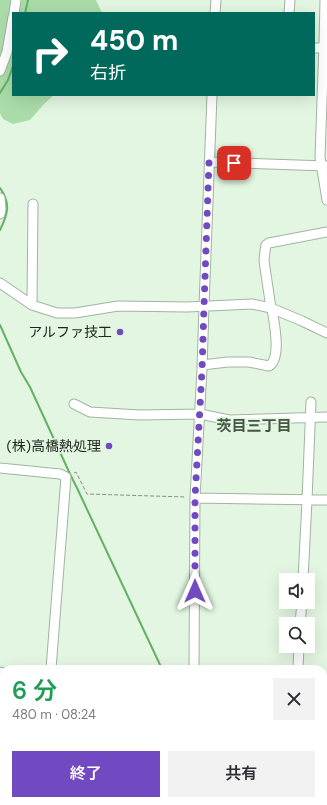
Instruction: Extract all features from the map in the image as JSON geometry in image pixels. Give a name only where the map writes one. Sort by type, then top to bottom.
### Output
[{"type":"street","points":[[14,12],[16,0]]},
{"type":"street","points":[[215,12],[216,0]]},
{"type":"street","points":[[289,12],[290,0]]},
{"type":"street","points":[[325,0],[320,157],[324,166],[327,200]]},
{"type":"street","points":[[0,71],[7,52],[12,23]]},
{"type":"street","points":[[315,48],[322,47],[324,44]]},
{"type":"street","points":[[194,665],[195,498],[200,414],[212,96]]},
{"type":"street","points":[[209,162],[324,166]]},
{"type":"street","points":[[0,198],[0,214]]},
{"type":"street","points":[[32,305],[33,204]]},
{"type":"street","points":[[202,365],[228,362],[249,362],[269,366],[272,364],[276,353],[276,337],[264,260],[266,245],[327,232]]},
{"type":"street","points":[[0,283],[32,305],[57,313],[75,313],[118,306],[187,307],[252,304],[271,309],[327,333]]},
{"type":"street","points":[[303,573],[311,402]]},
{"type":"street","points":[[74,404],[90,412],[111,414],[200,414],[229,420],[327,417]]},
{"type":"street","points":[[0,468],[60,474],[66,477],[51,665]]},
{"type":"street","points":[[195,498],[327,500]]},
{"type":"street","points":[[298,665],[299,653]]},
{"type":"path","points":[[66,477],[76,472],[87,494],[195,498]]},
{"type":"green space","points":[[0,0],[96,0],[102,12],[12,12],[12,96],[53,96],[30,120],[13,124],[3,119],[0,113]]},
{"type":"waterway","points":[[25,12],[28,0]]},
{"type":"waterway","points":[[0,93],[8,80],[12,69]]},
{"type":"waterway","points":[[0,188],[7,204],[5,219],[0,230]]},
{"type":"waterway","points":[[0,325],[160,665]]},
{"type":"place","name":"アルファ技工","points":[[120,332]]},
{"type":"place","name":"(株)高橋熱処理","points":[[109,446]]},
{"type":"district","name":"茨目三丁目","points":[[254,426]]},
{"type":"route","points":[[195,591],[195,498],[202,370],[209,162],[234,163]]}]
